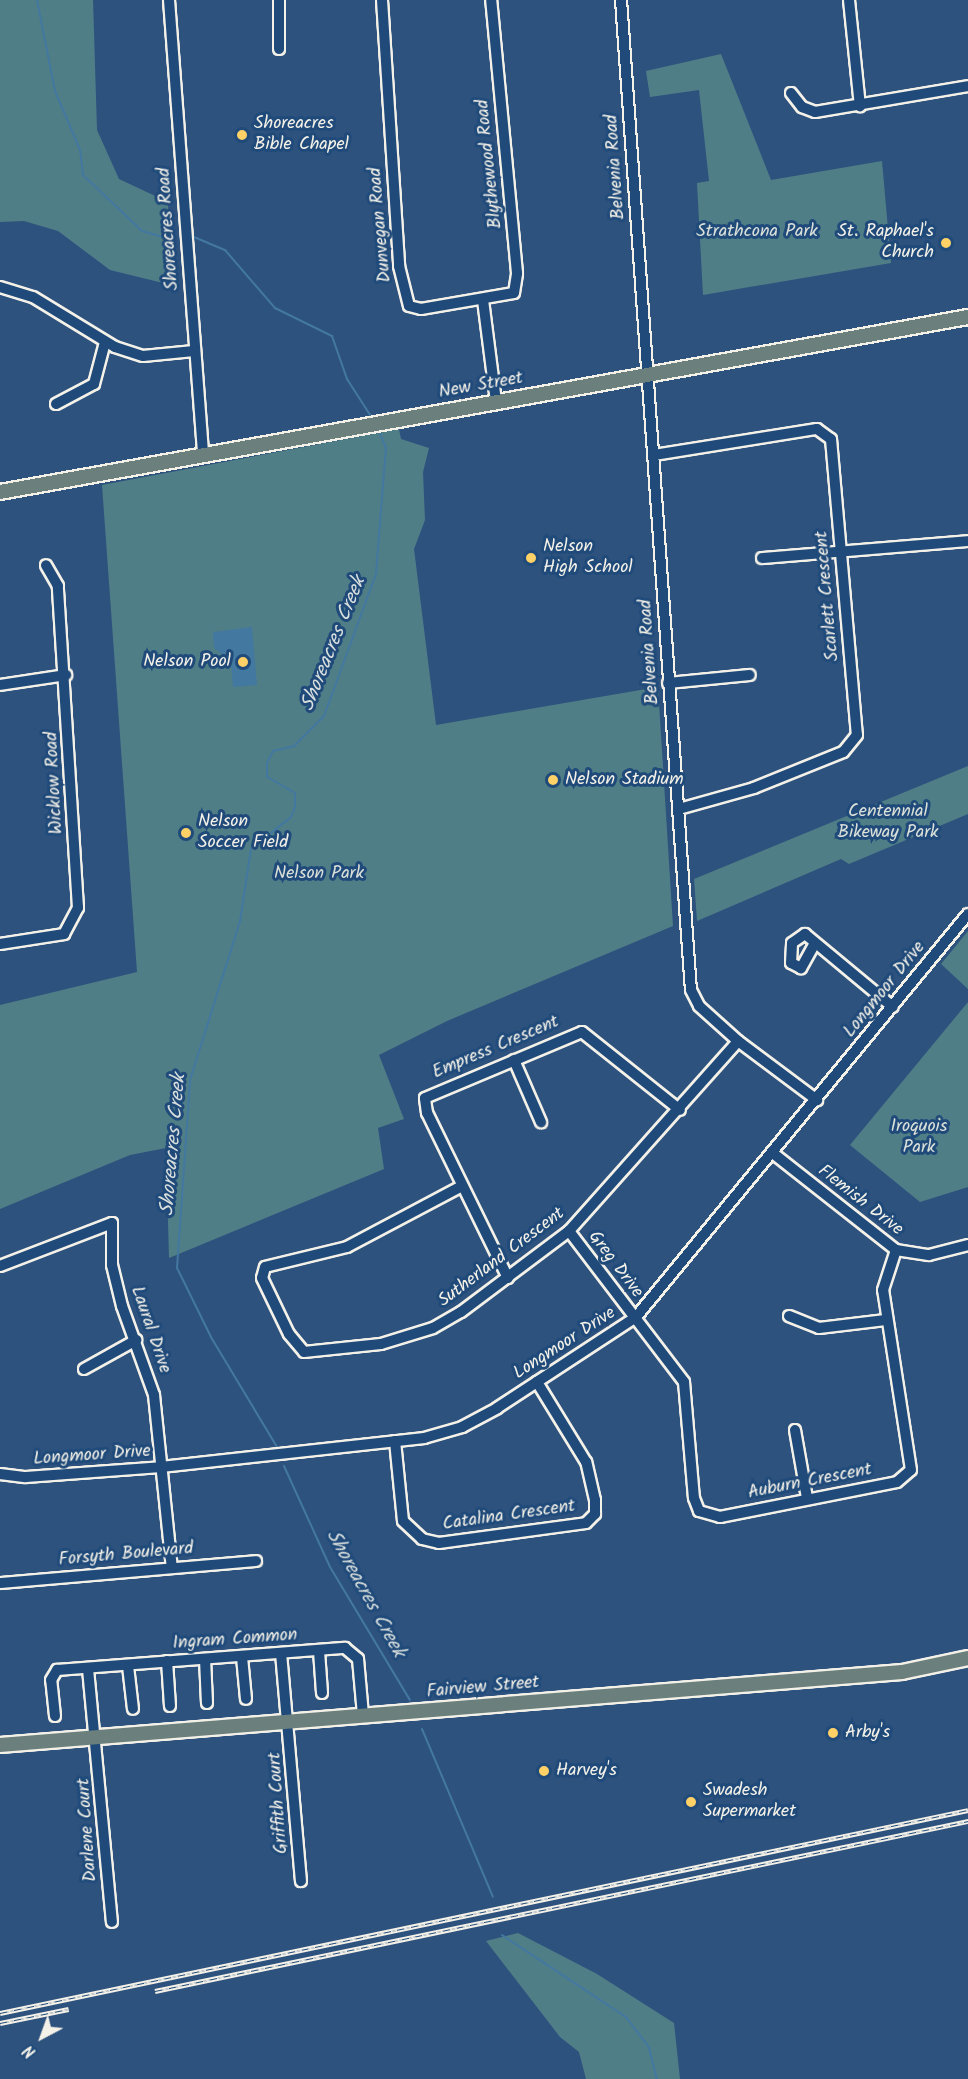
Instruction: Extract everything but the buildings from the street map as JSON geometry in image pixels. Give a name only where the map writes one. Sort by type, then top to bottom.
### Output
[{"type":"main road","name":"New Street","points":[[0,492],[968,316]]},
{"type":"main road","name":"Fairview Street","points":[[0,1745],[902,1672],[968,1658]]},
{"type":"street","name":"Shoreacres Road","points":[[169,0],[203,456]]},
{"type":"street","points":[[279,0],[279,49]]},
{"type":"street","name":"Dunvegan Road","points":[[382,0],[403,290],[409,306],[422,309],[483,300]]},
{"type":"street","name":"Blythewood Road","points":[[483,300],[514,293],[517,273],[491,0]]},
{"type":"street","name":"Belvenia Road","points":[[621,0],[691,990],[699,1006],[738,1041],[817,1100]]},
{"type":"street","points":[[849,0],[860,106]]},
{"type":"street","points":[[791,93],[802,107],[815,112],[968,86]]},
{"type":"street","points":[[0,287],[33,297],[105,342],[143,356],[194,351]]},
{"type":"street","points":[[483,300],[496,401]]},
{"type":"street","points":[[56,404],[94,384],[105,342]]},
{"type":"street","name":"Scarlett Crescent","points":[[654,455],[823,431],[833,448],[840,551],[858,735],[851,747],[718,802],[678,809]]},
{"type":"street","points":[[762,558],[968,541]]},
{"type":"street","name":"Wicklow Road","points":[[0,944],[64,934],[78,908],[66,675],[58,586],[46,565]]},
{"type":"street","points":[[0,684],[66,675]]},
{"type":"street","points":[[668,683],[750,675]]},
{"type":"street","name":"Longmoor Drive","points":[[0,1474],[26,1477],[161,1467],[394,1441],[462,1427],[537,1382],[636,1317],[774,1154],[968,914]]},
{"type":"street","points":[[815,943],[893,1007]]},
{"type":"street","name":"Empress Crescent","points":[[508,1278],[462,1186],[425,1098],[582,1032],[680,1110]]},
{"type":"street","name":"Sutherland Crescent","points":[[462,1186],[347,1247],[265,1267],[262,1278],[289,1334],[313,1354],[381,1344],[434,1328],[508,1278],[569,1231],[680,1110],[738,1041]]},
{"type":"street","points":[[514,1060],[541,1122]]},
{"type":"street","name":"Flemish Drive","points":[[774,1154],[896,1250],[929,1255],[968,1245]]},
{"type":"street","name":"Laural Drive","points":[[0,1266],[112,1223],[112,1265],[154,1395],[172,1568]]},
{"type":"street","name":"Greg Drive","points":[[569,1231],[624,1309],[636,1317]]},
{"type":"street","name":"Auburn Crescent","points":[[636,1317],[684,1382],[699,1511],[720,1517],[897,1482],[910,1470],[883,1290],[896,1250]]},
{"type":"street","points":[[789,1316],[819,1328],[886,1320]]},
{"type":"street","points":[[84,1369],[136,1340]]},
{"type":"street","name":"Catalina Crescent","points":[[394,1441],[403,1521],[422,1539],[439,1544],[586,1522],[595,1514],[596,1500],[586,1462],[537,1382]]},
{"type":"street","points":[[795,1430],[807,1498]]},
{"type":"street","name":"Forsyth Boulevard","points":[[0,1583],[256,1561]]},
{"type":"street","name":"Ingram Common","points":[[55,1716],[54,1674],[167,1661],[351,1649],[356,1655],[363,1715]]},
{"type":"street","points":[[320,1651],[322,1693]]},
{"type":"street","name":"Griffith Court","points":[[281,1653],[289,1723],[301,1881]]},
{"type":"street","points":[[242,1657],[246,1700]]},
{"type":"street","points":[[205,1659],[207,1703]]},
{"type":"street","points":[[167,1661],[170,1706]]},
{"type":"street","points":[[128,1666],[133,1709]]},
{"type":"street","name":"Darlene Court","points":[[88,1669],[98,1737],[112,1922]]},
{"type":"green space","points":[[0,0],[93,0],[97,130],[119,179],[168,202],[171,285],[110,270],[58,231],[24,221],[0,222]]},
{"type":"green space","name":"Strathcona Park","points":[[721,54],[771,180],[882,161],[891,263],[703,295],[697,183],[709,181],[699,90],[650,97],[646,71]]},
{"type":"green space","name":"Nelson Park","points":[[399,429],[401,439],[429,448],[423,472],[425,520],[414,549],[436,725],[658,687],[673,926],[447,1021],[379,1055],[404,1119],[378,1128],[384,1169],[169,1258],[166,1148],[130,1155],[0,1209],[0,1005],[137,972],[102,485]]},
{"type":"green space","name":"Centennial Bikeway Park","points":[[968,766],[968,814],[849,864],[841,859],[697,921],[694,879]]},
{"type":"green space","points":[[968,931],[968,989],[941,964]]},
{"type":"green space","name":"Iroquois Park","points":[[968,1002],[968,1187],[920,1202],[850,1145]]},
{"type":"green space","points":[[518,1933],[597,1974],[674,2023],[680,2079],[586,2079],[579,2052],[560,2037],[486,1941]]},
{"type":"water","name":"Nelson Pool","points":[[252,627],[257,685],[233,687],[230,652],[223,655],[214,648],[213,632]]},
{"type":"waterway","name":"Shoreacres Creek","points":[[37,0],[55,91],[80,150],[83,175],[142,231],[167,238]]},
{"type":"waterway","name":"Shoreacres Creek","points":[[194,237],[225,250],[275,308],[332,336],[347,379],[372,418]]},
{"type":"waterway","name":"Shoreacres Creek","points":[[277,1447],[212,1339],[177,1268],[190,1080],[240,921],[251,849],[291,817],[295,807],[295,793],[267,777],[267,763],[273,751],[294,746],[324,716],[376,574],[386,448],[378,429]]},
{"type":"waterway","name":"Shoreacres Creek","points":[[284,1466],[330,1567],[410,1700]]},
{"type":"waterway","name":"Shoreacres Creek","points":[[422,1729],[493,1897]]},
{"type":"waterway","name":"Shoreacres Creek","points":[[502,1935],[626,2017],[649,2048],[657,2079]]},
{"type":"railway","points":[[0,2013],[968,1810]]},
{"type":"railway","points":[[155,1991],[968,1821]]},
{"type":"railway","points":[[0,2023],[69,2009]]},
{"type":"place","name":"Shoreacres Bible Chapel","points":[[242,135]]},
{"type":"place","name":"St. Raphael's Church","points":[[946,243]]},
{"type":"place","name":"Nelson High School","points":[[531,558]]},
{"type":"place","name":"Nelson Pool","points":[[243,662]]},
{"type":"place","name":"Nelson Stadium","points":[[553,780]]},
{"type":"place","name":"Nelson Soccer Field","points":[[186,833]]},
{"type":"place","name":"Arby's","points":[[833,1733]]},
{"type":"place","name":"Harvey's","points":[[544,1771]]},
{"type":"place","name":"Swadesh Supermarket","points":[[691,1802]]}]
